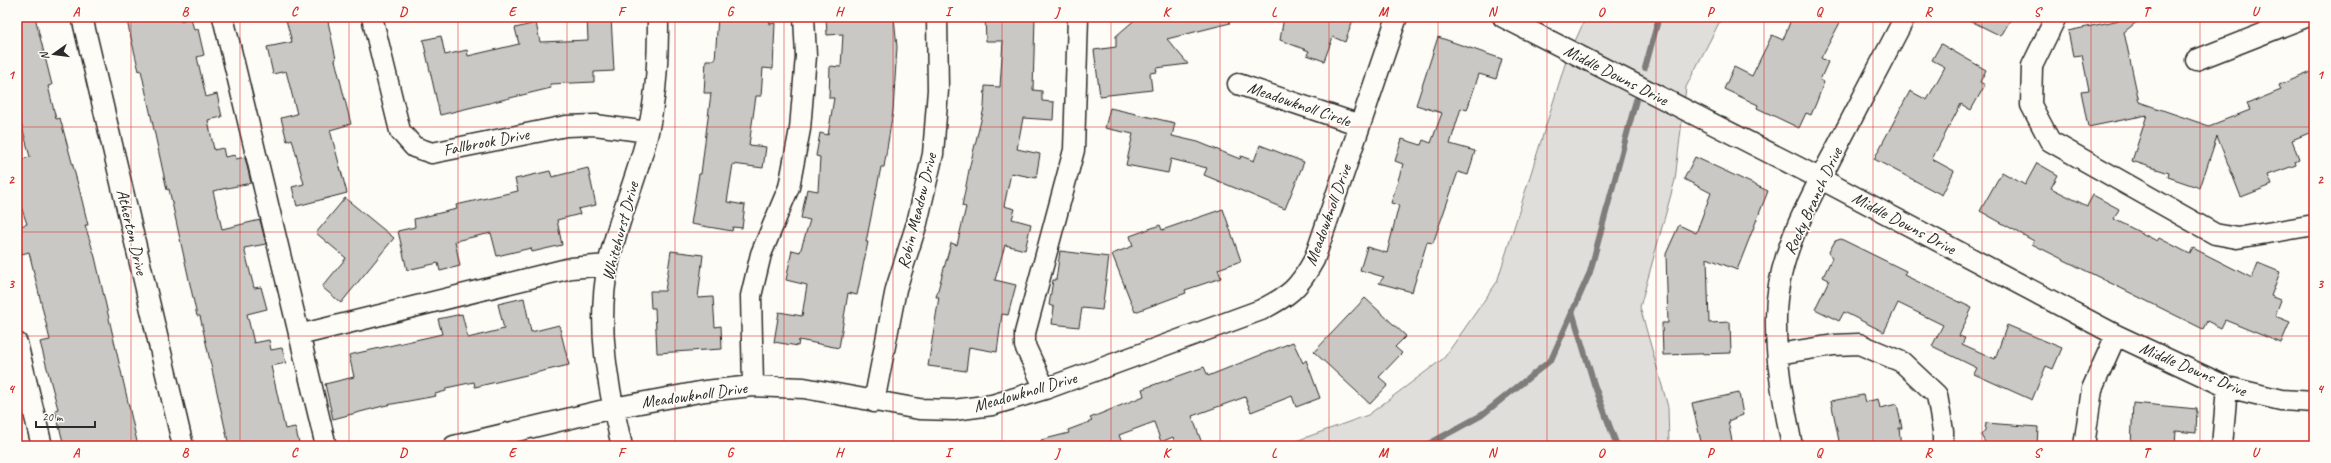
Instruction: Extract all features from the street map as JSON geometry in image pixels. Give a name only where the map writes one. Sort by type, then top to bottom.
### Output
[{"type":"street","name":"Atherton Drive","points":[[82,17],[183,446]]},
{"type":"street","points":[[223,17],[326,446]]},
{"type":"street","name":"Fallbrook Drive","points":[[372,17],[400,131],[414,147],[432,153],[566,126],[595,125],[648,132]]},
{"type":"street","name":"Whitehurst Drive","points":[[622,446],[613,408],[603,343],[604,292],[608,265],[648,132],[658,73],[658,17]]},
{"type":"street","points":[[753,386],[751,296],[761,254],[789,187],[800,129],[806,56],[804,17]]},
{"type":"street","name":"Robin Meadow Drive","points":[[874,402],[896,289],[917,223],[933,154],[938,90],[937,17]]},
{"type":"street","points":[[1045,389],[1026,346],[1026,333],[1074,150],[1078,17]]},
{"type":"street","name":"Meadowknoll Drive","points":[[458,445],[613,408],[705,391],[753,386],[804,388],[919,409],[954,410],[992,405],[1045,389],[1261,310],[1287,296],[1302,282],[1314,260],[1397,17]]},
{"type":"street","name":"Middle Downs Drive","points":[[1503,17],[1820,179],[2116,335],[2227,387],[2281,400],[2314,402]]},
{"type":"street","name":"Rocky Branch Drive","points":[[1792,446],[1778,354],[1776,317],[1780,279],[1793,238],[1820,179],[1905,17]]},
{"type":"street","points":[[2056,17],[2032,66],[2031,105],[2050,141],[2215,234],[2238,238],[2314,225]]},
{"type":"street","points":[[2196,60],[2306,17]]},
{"type":"street","name":"Meadowknoll Circle","points":[[1238,84],[1360,125]]},
{"type":"street","points":[[299,335],[571,268],[608,265]]},
{"type":"street","points":[[2084,446],[2092,389],[2116,335]]},
{"type":"street","points":[[17,343],[42,446]]},
{"type":"street","points":[[1778,354],[1834,345],[1859,344],[1902,362],[1937,395],[1944,431],[1943,446]]},
{"type":"street","points":[[2222,446],[2227,387]]},
{"type":"shaded area","points":[[1586,17],[1722,17],[1686,87],[1675,180],[1640,307],[1668,407],[1669,446],[1282,446],[1368,415],[1444,358],[1497,282],[1566,61]]},
{"type":"building","points":[[17,17],[35,17],[52,85],[48,86],[56,119],[60,118],[80,192],[88,225],[85,225],[95,257],[138,446],[64,446],[55,410],[58,409],[40,342],[50,340],[29,252],[22,254],[17,234],[17,227],[27,224],[17,195],[17,161],[30,157],[19,115],[17,115]]},
{"type":"building","points":[[126,17],[179,17],[180,21],[191,18],[194,30],[198,29],[204,55],[197,57],[206,97],[217,94],[222,117],[208,120],[214,150],[223,148],[225,157],[235,155],[236,159],[245,157],[251,183],[213,191],[222,229],[260,220],[266,244],[244,248],[254,288],[261,287],[267,309],[247,314],[254,343],[269,340],[271,350],[282,348],[286,363],[271,366],[285,429],[295,427],[300,446],[229,446],[200,316],[197,316],[169,189],[167,190],[141,70],[139,71]]},
{"type":"building","points":[[298,17],[327,17],[335,60],[351,124],[330,130],[347,193],[297,206],[292,187],[304,184],[292,139],[287,141],[281,118],[297,114],[286,71],[273,74],[267,47],[292,42],[286,20]]},
{"type":"building","points":[[587,17],[611,17],[614,71],[594,72],[594,82],[550,84],[551,88],[440,115],[423,40],[441,36],[445,55],[467,50],[468,56],[519,44],[515,28],[536,23],[540,42],[588,40]]},
{"type":"building","points":[[718,17],[769,17],[770,24],[775,23],[773,69],[763,68],[761,96],[756,96],[749,145],[766,147],[763,168],[733,164],[727,202],[745,205],[742,228],[733,227],[732,231],[691,224],[699,174],[701,174],[711,93],[704,93],[706,60],[715,60]]},
{"type":"building","points":[[826,17],[894,17],[897,47],[893,111],[884,167],[881,167],[857,295],[848,293],[839,348],[799,340],[798,346],[774,342],[779,312],[802,316],[807,285],[786,280],[792,250],[800,252],[810,220],[801,218],[807,189],[818,191],[820,157],[816,156],[820,133],[828,135],[834,98],[829,98],[830,66],[841,67],[843,34],[827,35]]},
{"type":"building","points":[[985,17],[1035,17],[1033,90],[1042,91],[1042,101],[1054,102],[1053,120],[1023,118],[1017,149],[1040,154],[1036,178],[1011,173],[1004,206],[1015,209],[1012,219],[1031,224],[1025,250],[1005,245],[995,280],[1016,285],[1008,315],[1002,314],[997,352],[969,347],[966,371],[928,366],[939,297],[936,297],[951,243],[957,245],[966,207],[962,206],[984,108],[985,86],[1000,87],[1003,41],[986,41]]},
{"type":"building","points":[[1138,17],[1229,17],[1230,23],[1167,39],[1188,64],[1156,68],[1157,72],[1150,73],[1152,90],[1100,96],[1094,50],[1116,47],[1116,36]]},
{"type":"building","points":[[1284,17],[1354,17],[1345,42],[1333,37],[1324,61],[1307,55],[1309,51],[1280,40]]},
{"type":"building","points":[[1792,17],[1843,17],[1821,58],[1828,62],[1820,80],[1824,82],[1817,101],[1811,115],[1806,113],[1799,128],[1757,108],[1758,105],[1724,89],[1734,67],[1752,76],[1772,35],[1783,40]]},
{"type":"building","points":[[1963,17],[2012,17],[2001,36]]},
{"type":"building","points":[[2134,17],[2143,17],[2124,32],[2139,102],[2209,126],[2250,110],[2247,104],[2281,90],[2279,85],[2314,71],[2314,131],[2292,140],[2299,159],[2295,161],[2296,165],[2268,175],[2272,185],[2241,197],[2217,136],[2200,188],[2168,177],[2169,173],[2132,161],[2147,115],[2088,127],[2081,91],[2089,90],[2082,55],[2073,56],[2068,31]]},
{"type":"building","points":[[1438,37],[1502,59],[1496,79],[1479,74],[1467,110],[1461,108],[1450,144],[1475,151],[1468,175],[1458,172],[1433,243],[1427,242],[1412,292],[1379,283],[1384,277],[1360,270],[1367,247],[1387,253],[1399,205],[1391,203],[1403,164],[1395,161],[1402,139],[1421,145],[1423,140],[1431,143],[1442,113],[1416,105]]},
{"type":"building","points":[[1941,44],[1986,70],[1980,82],[1985,85],[1971,110],[1961,104],[1932,159],[1954,171],[1942,195],[1874,159],[1910,91],[1927,100],[1945,67],[1932,60]]},
{"type":"building","points":[[1110,108],[1175,123],[1172,136],[1198,142],[1240,159],[1241,156],[1254,161],[1260,145],[1304,162],[1285,209],[1204,175],[1207,168],[1171,159],[1168,173],[1126,165],[1133,134],[1105,128]]},
{"type":"building","points":[[1695,157],[1768,191],[1737,270],[1707,258],[1709,323],[1730,322],[1731,353],[1663,355],[1662,323],[1668,323],[1666,254],[1679,225],[1696,233],[1711,193],[1684,179]]},
{"type":"building","points":[[2037,163],[2058,175],[2051,188],[2087,206],[2093,195],[2119,209],[2114,219],[2157,241],[2159,238],[2190,254],[2193,248],[2252,278],[2258,263],[2280,272],[2271,296],[2281,300],[2275,316],[2290,322],[2281,343],[2225,320],[2221,328],[2207,321],[2203,329],[2032,244],[2034,241],[1980,211],[2002,172],[2025,185]]},
{"type":"building","points":[[588,168],[596,205],[578,209],[580,214],[557,220],[562,245],[532,252],[531,248],[497,256],[491,233],[455,241],[460,266],[440,271],[438,263],[407,270],[398,231],[415,227],[414,219],[457,209],[456,205],[518,191],[515,179],[550,171],[552,177]]},
{"type":"building","points":[[345,198],[394,238],[341,303],[322,287],[346,258],[316,233]]},
{"type":"building","points":[[1223,209],[1241,261],[1218,269],[1221,278],[1185,290],[1186,293],[1135,312],[1112,254],[1133,246],[1130,236],[1160,225],[1162,230]]},
{"type":"building","points":[[1841,239],[1906,271],[1904,275],[1972,308],[1959,336],[1965,338],[1962,344],[1995,359],[2007,325],[2062,348],[2053,369],[2046,366],[2032,400],[1974,374],[1977,368],[1932,346],[1943,325],[1898,303],[1884,332],[1844,312],[1839,321],[1815,309],[1829,280],[1823,277],[1832,258],[1829,252],[1835,241]]},
{"type":"building","points":[[671,251],[703,255],[698,298],[713,297],[715,327],[721,326],[722,349],[657,353],[655,308],[651,308],[650,291],[665,291]]},
{"type":"building","points":[[1060,251],[1109,257],[1102,310],[1082,308],[1079,327],[1052,324],[1054,307],[1049,305],[1053,280],[1056,280]]},
{"type":"building","points":[[524,298],[531,332],[559,325],[569,365],[475,387],[474,382],[446,388],[446,391],[435,394],[436,396],[387,405],[333,419],[325,384],[354,377],[349,355],[442,334],[438,319],[462,314],[468,338],[504,329],[498,304]]},
{"type":"building","points":[[1365,298],[1406,336],[1395,347],[1402,353],[1379,377],[1388,385],[1370,404],[1314,352]]},
{"type":"building","points":[[1293,342],[1303,363],[1306,360],[1320,398],[1296,407],[1292,396],[1251,412],[1245,397],[1192,416],[1203,446],[1176,446],[1173,437],[1161,442],[1154,422],[1119,435],[1123,446],[1041,446],[1041,440],[1069,433],[1068,430],[1092,421],[1090,418],[1144,396],[1142,389],[1204,367],[1208,376]]},
{"type":"building","points":[[1739,393],[1743,415],[1728,421],[1733,446],[1702,446],[1692,403]]},
{"type":"building","points":[[1863,395],[1865,402],[1878,399],[1880,408],[1897,404],[1902,428],[1899,428],[1901,446],[1840,446],[1831,401]]},
{"type":"building","points":[[2133,403],[2197,409],[2196,433],[2176,431],[2175,446],[2131,446]]},
{"type":"building","points":[[1986,423],[2038,427],[2037,446],[1987,446],[1981,435],[1985,430]]},
{"type":"waterway","points":[[1645,68],[1659,17]]},
{"type":"waterway","points":[[1425,446],[1482,415],[1551,360],[1590,272],[1636,100]]},
{"type":"waterway","points":[[1572,311],[1594,384],[1617,446]]}]
